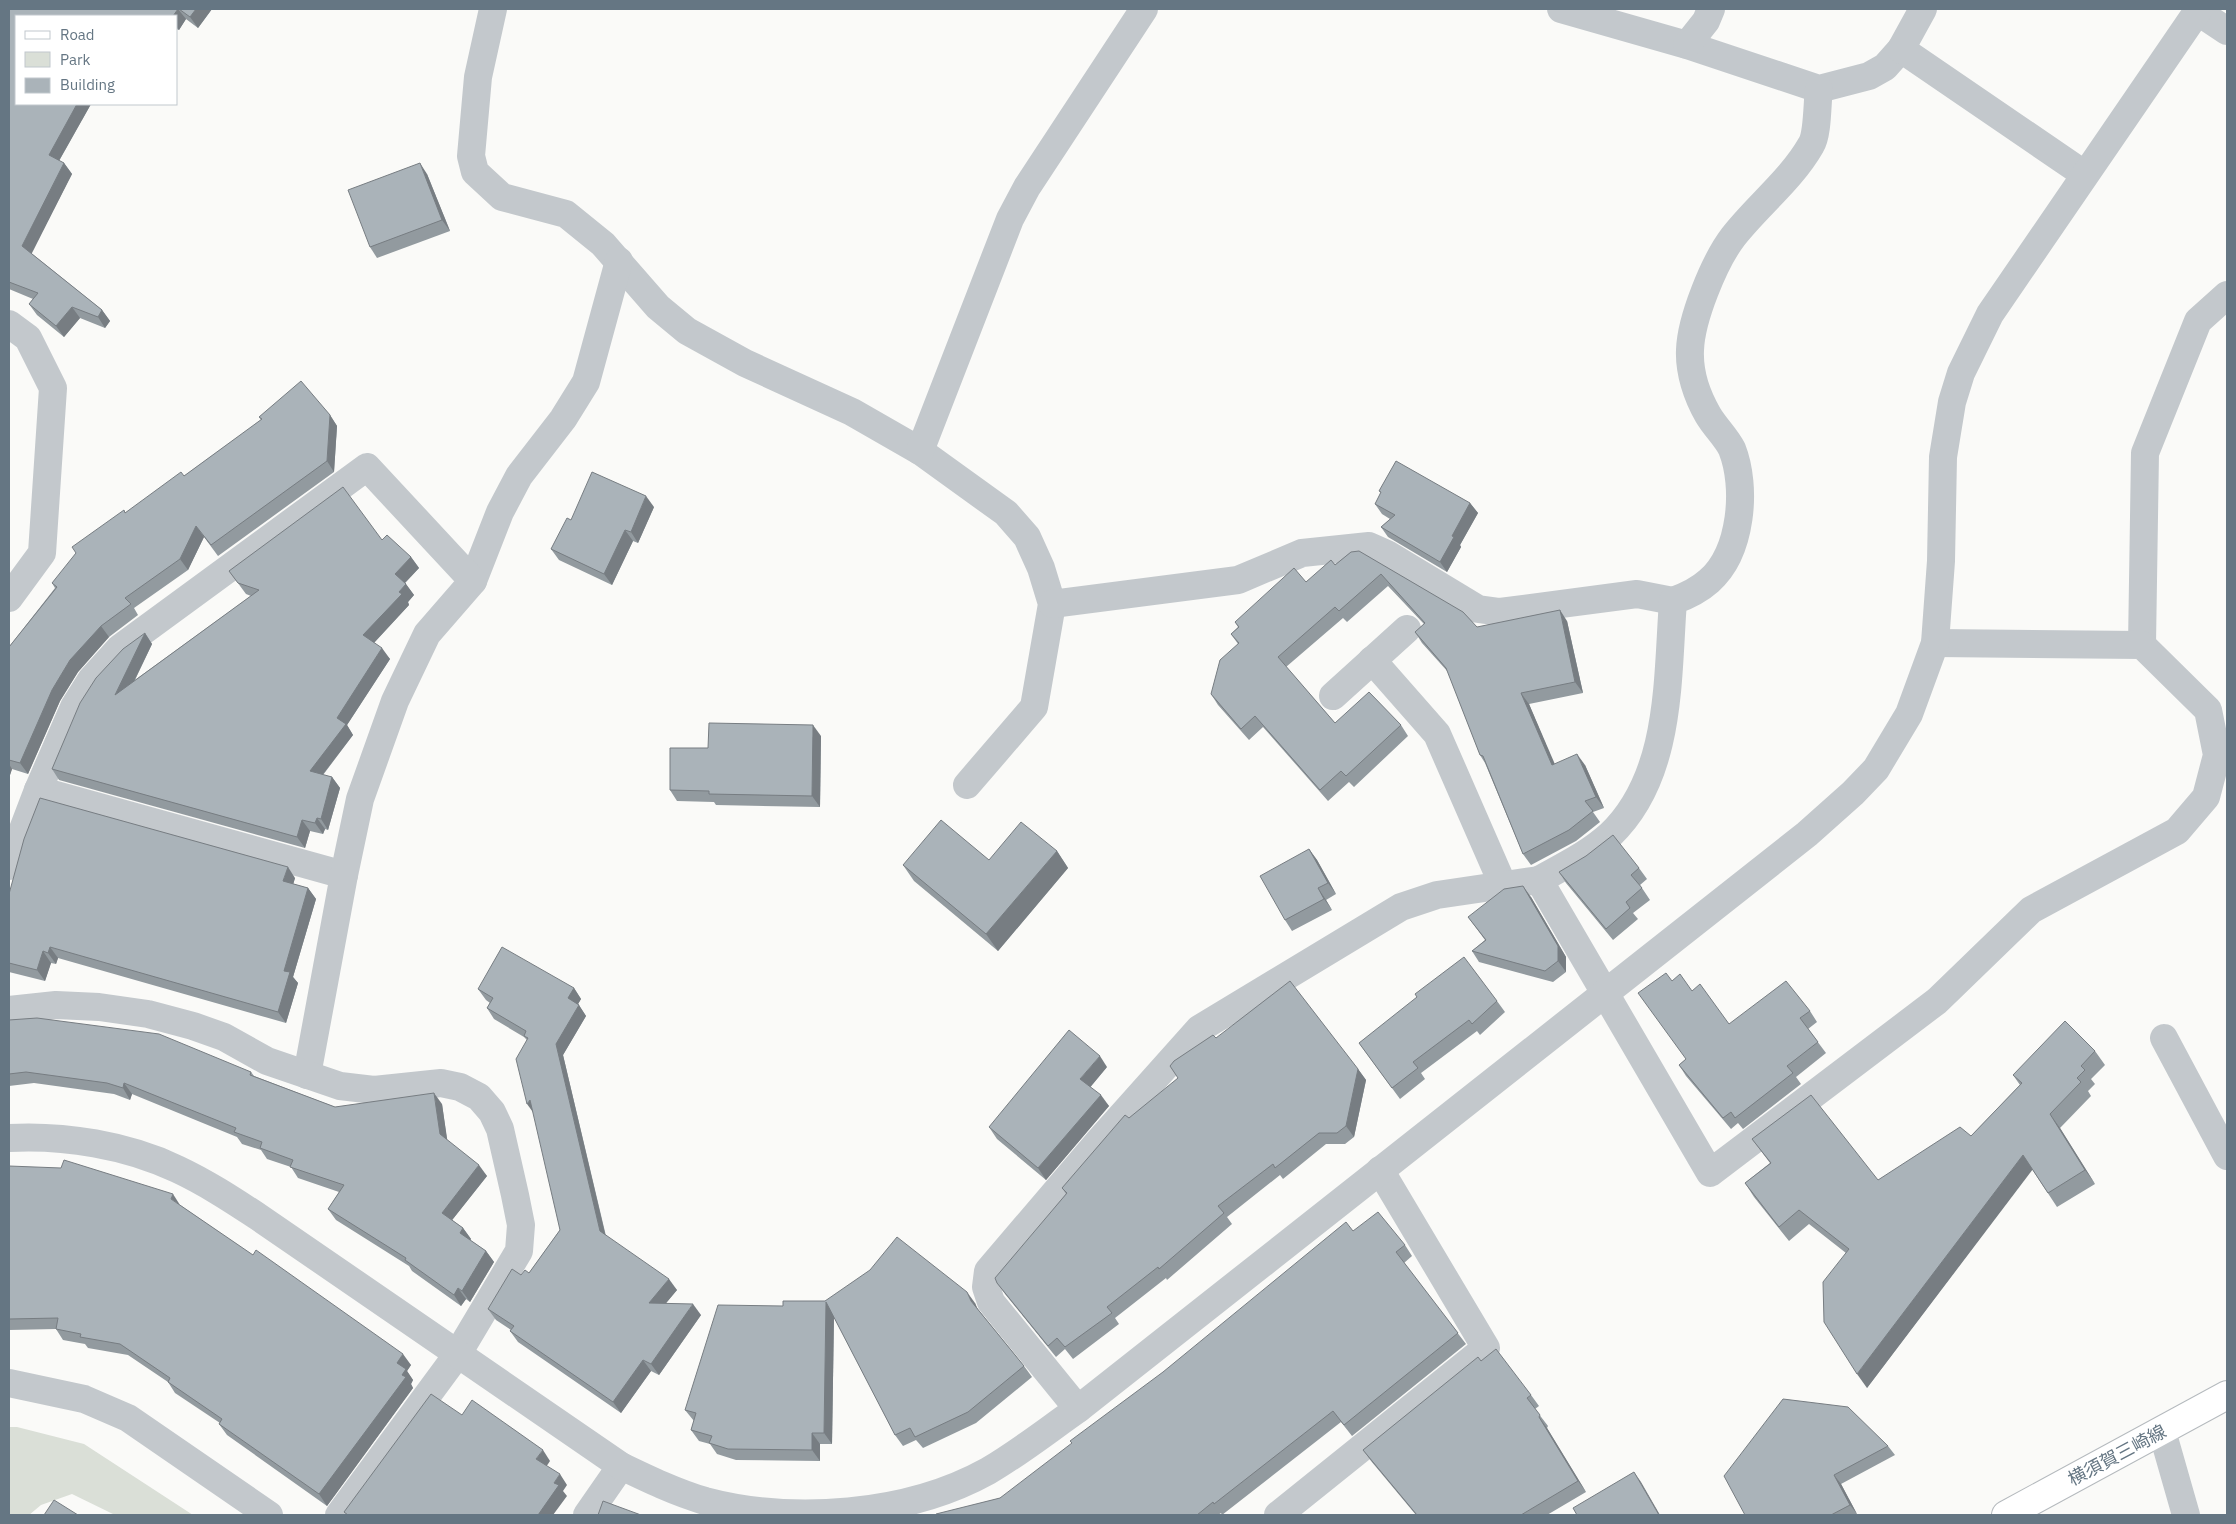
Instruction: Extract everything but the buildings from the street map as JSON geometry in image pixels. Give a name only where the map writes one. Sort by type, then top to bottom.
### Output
[{"type":"main road","name":"横須賀三崎線","points":[[2006,1515],[2227,1394]]},
{"type":"street","points":[[493,9],[478,78],[471,156],[475,172],[502,197],[566,214],[603,244],[658,307],[687,331],[745,363],[852,412],[920,450],[1006,513],[1028,537],[1041,568],[1052,604],[1034,707],[1024,722],[967,785]]},
{"type":"street","points":[[920,450],[1010,219],[1028,187],[1144,9]]},
{"type":"street","points":[[1561,9],[1687,45],[1819,89],[1869,76],[1886,67],[1901,49],[1923,9]]},
{"type":"street","points":[[1687,45],[1706,21],[1711,9]]},
{"type":"street","points":[[9,1138],[80,1141],[144,1156],[176,1168],[205,1183],[257,1216],[621,1466],[674,1491],[737,1508],[800,1514],[832,1514],[863,1511],[927,1496],[987,1472],[1033,1442],[1078,1409],[1605,994],[1807,834],[1853,793],[1876,769],[1909,714],[1935,644],[1941,561],[1943,457],[1952,402],[1961,373],[1990,314],[2198,10],[2227,31]]},
{"type":"street","points":[[1901,49],[2084,174]]},
{"type":"street","points":[[1052,604],[1238,580],[1302,553],[1369,546],[1387,554],[1478,609],[1500,612],[1637,594],[1673,601],[1689,595],[1711,580],[1726,558],[1736,533],[1742,494],[1731,448],[1708,414],[1692,375],[1690,351],[1692,327],[1718,262],[1732,238],[1786,179],[1813,143],[1819,89]]},
{"type":"street","points":[[307,1075],[360,799],[395,701],[428,634],[474,581],[500,512],[520,476],[563,419],[586,382],[618,261]]},
{"type":"street","points":[[2142,645],[2145,453],[2198,321],[2227,295]]},
{"type":"street","points":[[9,324],[28,338],[54,388],[42,553],[9,598]]},
{"type":"street","points":[[9,866],[38,790],[74,707],[91,680],[120,648],[367,467],[474,581]]},
{"type":"street","points":[[1078,1409],[991,1302],[986,1287],[988,1271],[1099,1141],[1199,1029],[1401,907],[1437,895],[1540,880],[1588,852],[1610,834],[1628,814],[1650,777],[1664,723],[1673,601]]},
{"type":"street","points":[[1333,696],[1407,629]]},
{"type":"street","points":[[1540,880],[1710,1173],[1937,1001],[2031,910],[2177,831],[2206,797],[2217,755],[2208,710],[2142,645],[1935,644]]},
{"type":"street","points":[[1372,660],[1437,734],[1503,885]]},
{"type":"street","points":[[38,790],[344,875]]},
{"type":"street","points":[[9,1010],[56,1005],[148,1014],[193,1026],[224,1037],[267,1060],[340,1086],[374,1090],[442,1083],[460,1087],[479,1097],[492,1112],[500,1129],[521,1225],[519,1251],[457,1355],[339,1515]]},
{"type":"street","points":[[2164,1038],[2227,1156]]},
{"type":"street","points":[[1278,1515],[1486,1348],[1380,1170]]},
{"type":"street","points":[[9,1383],[84,1399],[128,1418],[269,1515]]},
{"type":"street","points":[[2162,1431],[2186,1515]]},
{"type":"street","points":[[587,1515],[621,1466]]},
{"type":"green space","points":[[9,1427],[17,1427],[84,1444],[193,1515],[115,1515],[72,1494],[41,1505],[29,1515],[9,1515]]}]
